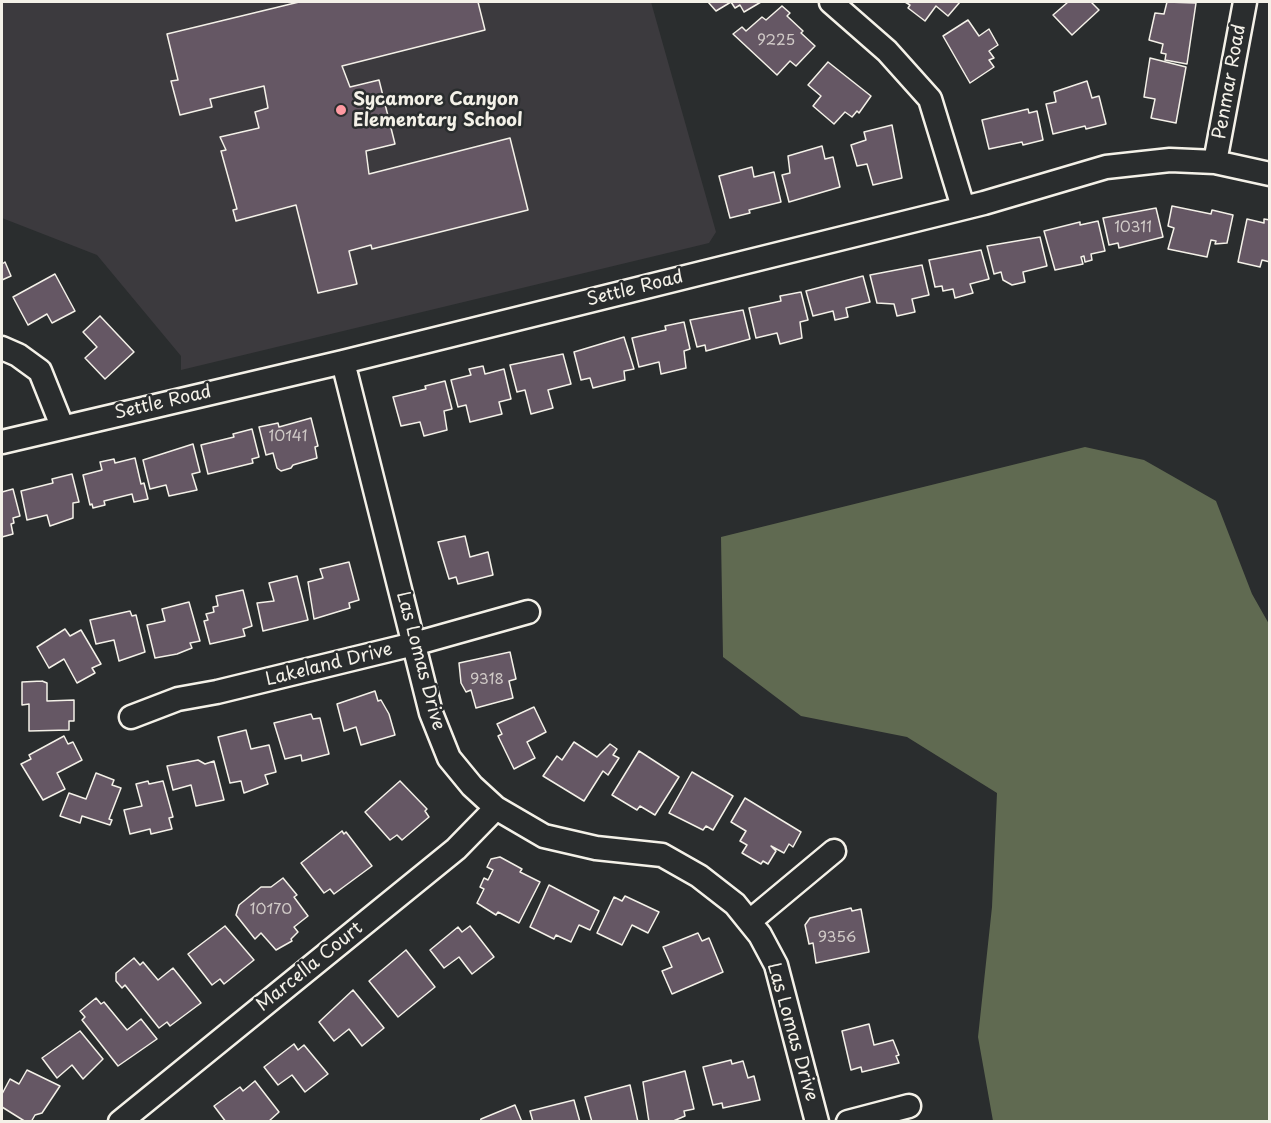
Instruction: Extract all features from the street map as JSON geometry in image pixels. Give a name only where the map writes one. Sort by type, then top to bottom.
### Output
[{"type":"street","points":[[831,2],[887,51],[930,99],[963,207]]},
{"type":"street","name":"Penmar Road","points":[[1215,162],[1245,2]]},
{"type":"street","name":"Settle Road","points":[[2,442],[62,426],[343,362],[963,207],[1106,167],[1170,160],[1215,162],[1269,174]]},
{"type":"street","points":[[2,348],[18,355],[40,371],[62,426]]},
{"type":"street","name":"Las Lomas Drive","points":[[343,362],[430,712],[449,758],[472,786],[496,808],[544,836],[596,848],[662,855],[718,888],[750,921],[776,965],[817,1122]]},
{"type":"street","name":"Lakeland Drive","points":[[131,717],[178,699],[217,692],[414,644],[528,612]]},
{"type":"street","name":"Marcella Court","points":[[120,1122],[456,849],[496,808]]},
{"type":"street","points":[[750,921],[834,851]]},
{"type":"street","points":[[848,1122],[909,1106]]},
{"type":"shaded area","name":"Sycamore Canyon Elementary School","points":[[2,2],[651,2],[716,232],[709,243],[181,370],[181,356],[97,255],[2,218]]},
{"type":"green space","points":[[1085,447],[1144,460],[1216,501],[1252,594],[1269,624],[1269,1121],[993,1121],[978,1037],[992,907],[997,793],[907,737],[801,716],[723,657],[721,537]]},
{"type":"building","points":[[299,2],[478,2],[485,30],[342,66],[350,87],[379,80],[395,144],[366,151],[369,174],[510,138],[528,210],[372,249],[371,245],[349,251],[357,284],[318,293],[296,205],[236,221],[233,210],[237,209],[221,151],[226,150],[220,137],[259,128],[255,112],[268,108],[264,86],[210,99],[212,107],[180,115],[171,81],[178,80],[167,34]]},
{"type":"building","points":[[708,2],[731,2],[716,11]]},
{"type":"building","points":[[731,2],[761,2],[744,12],[740,5],[735,8]]},
{"type":"building","points":[[905,2],[960,2],[948,16],[936,6],[925,21],[908,8],[910,5]]},
{"type":"building","points":[[1068,2],[1091,2],[1099,10],[1072,35],[1053,15]]},
{"type":"building","points":[[1167,2],[1196,3],[1187,64],[1165,60],[1166,54],[1161,53],[1163,44],[1149,40],[1155,13],[1164,14]]},
{"type":"building","points":[[782,6],[790,13],[787,16],[803,31],[801,33],[815,46],[796,66],[790,61],[777,75],[733,34],[742,27],[746,31],[762,17],[766,20]]},
{"type":"building","points":[[968,20],[979,36],[989,29],[998,45],[989,51],[994,58],[989,60],[994,67],[970,83],[943,36]]},
{"type":"building","points":[[1150,58],[1186,67],[1176,123],[1151,118],[1155,99],[1144,97]]},
{"type":"building","points":[[828,62],[871,96],[859,113],[857,111],[852,117],[845,112],[834,124],[813,106],[821,96],[808,85]]},
{"type":"building","points":[[1087,81],[1092,98],[1099,96],[1106,124],[1086,129],[1085,126],[1053,134],[1046,104],[1056,102],[1054,92]]},
{"type":"building","points":[[1028,109],[1029,113],[1037,111],[1043,140],[989,149],[982,120]]},
{"type":"building","points":[[892,125],[902,178],[873,185],[867,164],[857,166],[851,145],[866,140],[864,132]]},
{"type":"building","points":[[822,146],[825,159],[833,157],[840,187],[789,202],[782,175],[790,173],[788,156]]},
{"type":"building","points":[[752,167],[754,177],[774,172],[781,202],[749,210],[750,213],[730,218],[719,176]]},
{"type":"building","points":[[1172,206],[1211,214],[1212,210],[1233,215],[1227,243],[1215,244],[1216,241],[1211,240],[1207,257],[1168,249],[1174,228],[1168,226]]},
{"type":"building","points":[[1156,208],[1163,237],[1119,248],[1118,243],[1109,245],[1103,218]]},
{"type":"building","points":[[1247,219],[1264,223],[1264,219],[1270,220],[1270,262],[1262,260],[1260,267],[1238,262]]},
{"type":"building","points":[[1098,221],[1105,251],[1091,254],[1092,260],[1085,262],[1084,256],[1081,257],[1083,264],[1055,270],[1044,231],[1080,222],[1080,225]]},
{"type":"building","points":[[1040,237],[1047,266],[1023,272],[1025,282],[1012,285],[1003,280],[1001,272],[994,274],[987,246]]},
{"type":"building","points":[[981,250],[989,279],[970,284],[973,293],[955,298],[953,289],[943,291],[942,286],[935,287],[929,260]]},
{"type":"building","points":[[5,262],[11,276],[2,280],[2,264]]},
{"type":"building","points":[[922,265],[929,295],[912,299],[915,312],[897,316],[894,304],[877,303],[870,275]]},
{"type":"building","points":[[55,274],[75,311],[52,323],[47,314],[28,325],[13,297]]},
{"type":"building","points":[[863,276],[870,302],[846,308],[848,317],[835,320],[833,311],[813,316],[806,291]]},
{"type":"building","points":[[801,292],[808,320],[800,322],[802,338],[780,344],[777,333],[756,338],[749,308],[781,301],[780,296]]},
{"type":"building","points":[[743,310],[750,339],[706,351],[705,345],[697,347],[690,320]]},
{"type":"building","points":[[100,316],[134,352],[105,379],[85,358],[97,347],[83,332]]},
{"type":"building","points":[[684,322],[690,349],[684,351],[686,368],[661,374],[659,362],[639,367],[632,338],[666,330],[665,326]]},
{"type":"building","points":[[624,337],[634,369],[624,371],[625,380],[593,388],[590,378],[581,380],[574,352]]},
{"type":"building","points":[[563,354],[571,384],[548,390],[553,408],[531,414],[525,390],[517,392],[510,365]]},
{"type":"building","points":[[483,366],[485,374],[504,369],[511,399],[499,402],[502,414],[470,422],[466,405],[458,407],[451,380],[471,375],[469,369]]},
{"type":"building","points":[[445,381],[452,409],[444,411],[447,430],[424,436],[420,422],[401,426],[393,397],[426,389],[425,386]]},
{"type":"building","points":[[311,418],[318,446],[315,447],[317,458],[281,471],[277,468],[273,453],[266,455],[259,427],[278,423],[279,427]]},
{"type":"building","points":[[252,429],[259,457],[252,459],[253,463],[208,474],[201,445],[234,437],[233,434]]},
{"type":"building","points":[[193,444],[200,472],[192,474],[197,490],[169,496],[166,485],[150,489],[143,460]]},
{"type":"building","points":[[135,458],[141,484],[144,483],[148,499],[134,502],[132,494],[104,501],[105,505],[93,508],[92,504],[90,505],[83,475],[102,470],[100,462],[114,459],[115,463]]},
{"type":"building","points":[[72,474],[79,502],[73,503],[73,518],[50,526],[47,515],[27,520],[21,491],[53,483],[52,479]]},
{"type":"building","points":[[13,489],[20,516],[13,518],[14,523],[11,524],[13,534],[2,537],[2,492]]},
{"type":"building","points":[[465,536],[470,557],[488,552],[493,575],[458,584],[456,577],[449,579],[438,542]]},
{"type":"building","points":[[349,562],[359,600],[349,603],[350,608],[314,619],[308,582],[323,578],[320,569]]},
{"type":"building","points":[[297,576],[308,620],[263,631],[257,603],[274,601],[269,583]]},
{"type":"building","points":[[243,590],[252,626],[243,629],[245,636],[210,644],[204,621],[208,620],[206,614],[214,612],[213,607],[218,606],[216,596]]},
{"type":"building","points":[[189,602],[200,641],[190,643],[192,648],[177,654],[155,658],[147,625],[165,621],[162,609]]},
{"type":"building","points":[[130,611],[132,616],[136,615],[145,652],[119,661],[114,640],[96,644],[90,620]]},
{"type":"building","points":[[65,629],[70,636],[81,630],[101,664],[92,668],[95,673],[77,683],[64,659],[49,668],[37,647]]},
{"type":"building","points":[[510,652],[516,679],[509,681],[513,698],[476,708],[471,690],[466,692],[461,683],[459,663]]},
{"type":"building","points":[[22,682],[47,683],[47,701],[74,700],[74,721],[69,721],[69,730],[29,731],[29,704],[22,705]]},
{"type":"building","points":[[375,691],[378,701],[381,700],[389,714],[395,735],[361,745],[356,727],[344,731],[337,704]]},
{"type":"building","points":[[534,707],[546,732],[527,742],[535,758],[514,769],[498,736],[502,734],[497,724]]},
{"type":"building","points":[[311,714],[313,719],[320,718],[329,754],[302,761],[301,755],[285,759],[274,723]]},
{"type":"building","points":[[246,730],[251,749],[269,745],[276,772],[265,775],[268,784],[244,793],[241,781],[230,783],[218,737]]},
{"type":"building","points":[[64,736],[68,744],[73,742],[82,760],[57,773],[65,789],[43,800],[21,764],[31,759],[29,755]]},
{"type":"building","points":[[574,742],[597,757],[610,744],[617,749],[613,755],[619,758],[608,775],[603,771],[584,801],[543,776],[557,756],[562,760]]},
{"type":"building","points":[[639,751],[679,777],[655,815],[640,806],[637,810],[612,795]]},
{"type":"building","points":[[198,760],[205,764],[214,761],[224,800],[196,806],[191,785],[173,790],[167,766]]},
{"type":"building","points":[[692,772],[733,796],[713,830],[706,826],[703,830],[669,813]]},
{"type":"building","points":[[96,773],[114,780],[112,785],[121,788],[109,819],[112,820],[110,825],[82,816],[80,823],[60,816],[69,793],[86,799]]},
{"type":"building","points":[[148,781],[149,784],[163,781],[173,817],[169,818],[172,829],[151,834],[150,829],[130,834],[124,810],[142,806],[136,784]]},
{"type":"building","points":[[400,781],[427,809],[425,811],[429,817],[402,840],[397,835],[390,840],[365,812]]},
{"type":"building","points":[[745,798],[801,832],[793,847],[789,844],[784,853],[771,846],[776,851],[768,864],[763,861],[761,864],[742,853],[747,845],[740,841],[746,831],[731,822]]},
{"type":"building","points":[[342,831],[344,834],[346,832],[372,866],[334,894],[330,889],[324,893],[301,863]]},
{"type":"building","points":[[500,857],[522,869],[520,872],[540,882],[519,923],[498,912],[496,915],[477,903],[484,889],[480,887],[484,878],[488,880],[493,870],[487,867],[491,859]]},
{"type":"building","points":[[283,878],[297,895],[294,897],[308,916],[294,927],[298,932],[291,939],[292,941],[276,950],[261,933],[255,939],[236,915],[239,905],[261,887],[271,887]]},
{"type":"building","points":[[549,885],[599,911],[590,930],[579,925],[571,942],[556,935],[554,939],[530,927]]},
{"type":"building","points":[[625,896],[659,912],[648,933],[632,925],[622,945],[597,933],[614,897],[622,901]]},
{"type":"building","points":[[851,908],[852,911],[861,909],[869,952],[816,963],[813,943],[809,944],[805,925],[810,918]]},
{"type":"building","points":[[225,926],[254,960],[224,984],[220,979],[212,985],[188,954]]},
{"type":"building","points":[[470,926],[494,957],[472,974],[459,957],[444,968],[430,950],[458,927],[462,932]]},
{"type":"building","points":[[698,933],[702,941],[709,938],[723,972],[672,994],[662,971],[672,967],[663,947]]},
{"type":"building","points":[[406,950],[435,987],[398,1017],[369,981]]},
{"type":"building","points":[[134,958],[140,965],[143,962],[158,980],[173,968],[201,1003],[170,1026],[167,1022],[159,1028],[125,985],[122,988],[116,981],[116,973]]},
{"type":"building","points":[[353,990],[384,1028],[362,1046],[349,1029],[334,1041],[319,1022]]},
{"type":"building","points":[[96,998],[101,1004],[104,1002],[127,1030],[141,1019],[157,1039],[118,1066],[82,1020],[85,1017],[80,1011]]},
{"type":"building","points":[[869,1024],[874,1045],[893,1040],[899,1055],[896,1056],[899,1063],[862,1072],[861,1067],[851,1070],[842,1031]]},
{"type":"building","points":[[80,1031],[103,1059],[83,1079],[72,1065],[57,1078],[42,1058]]},
{"type":"building","points":[[294,1044],[298,1050],[304,1045],[328,1074],[305,1092],[292,1075],[278,1085],[264,1067]]},
{"type":"building","points":[[731,1060],[732,1064],[743,1061],[748,1078],[754,1076],[760,1100],[723,1108],[722,1103],[713,1105],[703,1067]]},
{"type":"building","points":[[27,1070],[60,1086],[42,1113],[35,1115],[31,1122],[26,1122],[2,1107],[2,1094],[10,1079],[19,1084]]},
{"type":"building","points":[[685,1071],[694,1109],[684,1111],[685,1116],[671,1122],[649,1122],[643,1082]]},
{"type":"building","points":[[255,1081],[279,1112],[268,1122],[226,1122],[214,1106],[240,1087],[243,1091]]},
{"type":"building","points":[[630,1085],[638,1122],[592,1122],[585,1097]]},
{"type":"building","points":[[574,1100],[580,1122],[533,1122],[530,1111]]},
{"type":"building","points":[[515,1105],[522,1122],[480,1122],[481,1119]]},
{"type":"place","name":"Sycamore Canyon Elementary School","points":[[341,110]]}]
